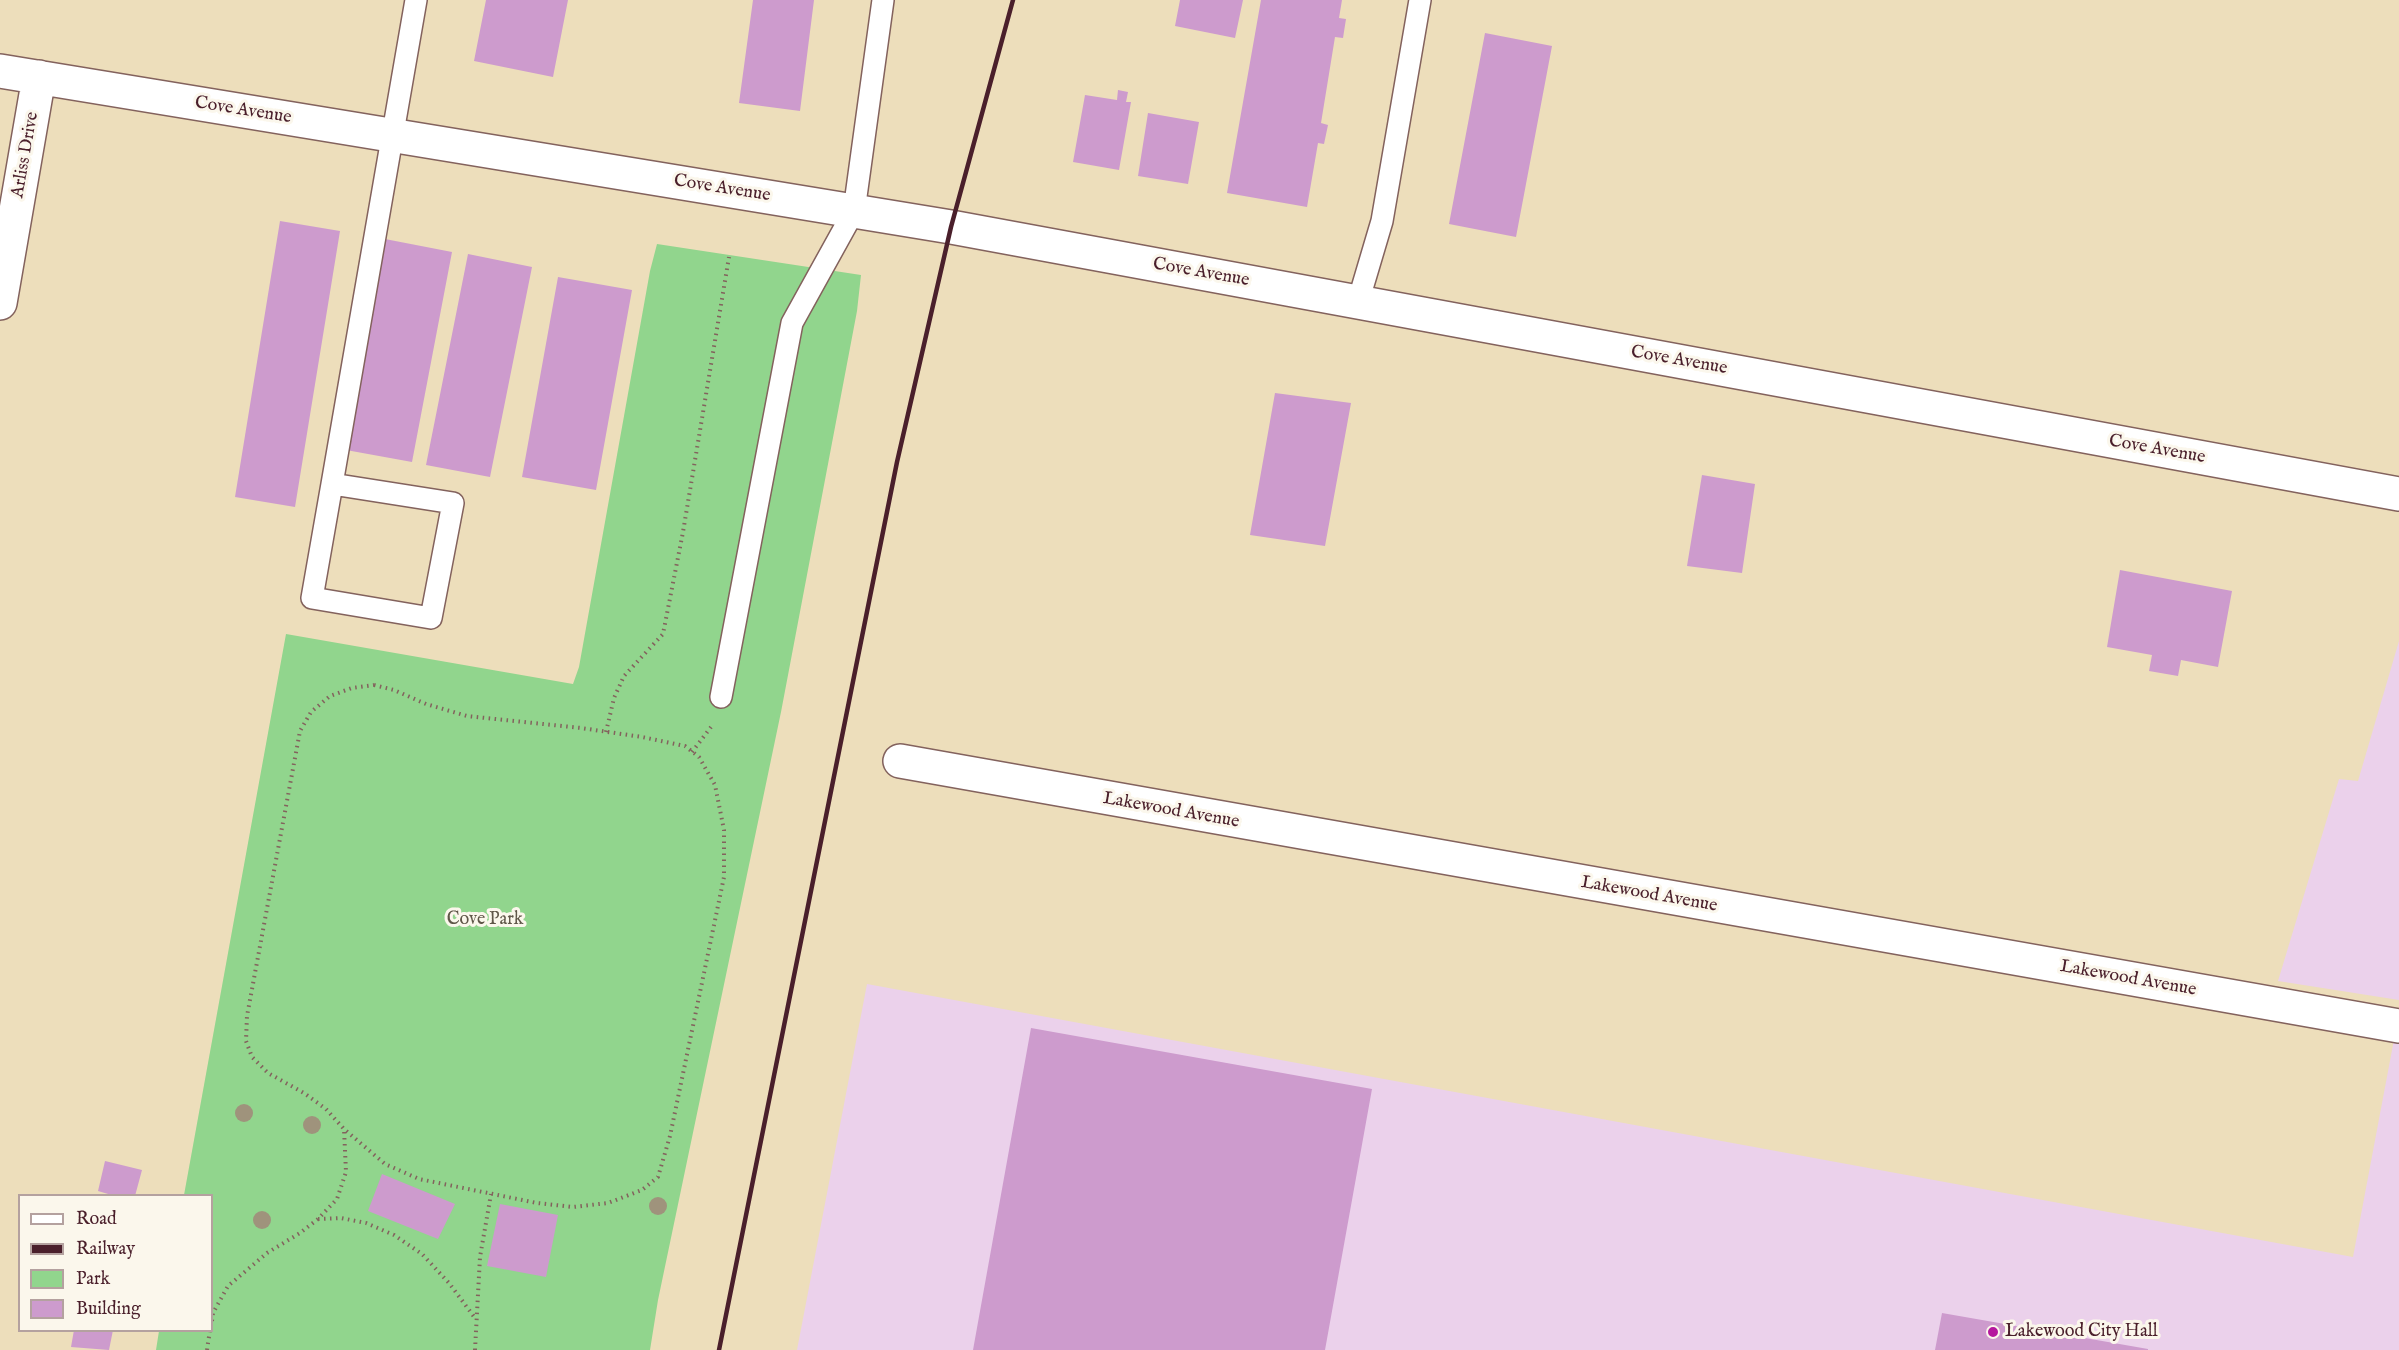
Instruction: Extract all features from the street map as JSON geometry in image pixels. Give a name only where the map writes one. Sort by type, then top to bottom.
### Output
[{"type":"street","name":"Cove Avenue","points":[[0,71],[854,211],[2399,495]]},
{"type":"street","name":"Arliss Drive","points":[[0,303],[39,77]]},
{"type":"street","name":"Lakewood Avenue","points":[[900,761],[2399,1026]]},
{"type":"lane","points":[[332,484],[453,503],[431,618],[312,598],[416,0]]},
{"type":"lane","points":[[721,697],[792,323],[854,211],[883,0]]},
{"type":"lane","points":[[1358,302],[1382,221],[1420,0]]},
{"type":"path","points":[[606,732],[614,698],[624,676],[663,634],[683,532],[729,257]]},
{"type":"path","points":[[374,686],[394,690],[426,704],[467,716],[606,732],[685,746],[699,757],[715,786],[724,830],[724,877],[670,1136],[658,1177],[642,1190],[608,1203],[573,1207],[537,1203],[419,1179],[385,1164],[344,1129],[326,1109],[304,1093],[268,1073],[252,1057],[246,1041],[247,1016],[300,731],[312,712],[330,696],[352,688],[374,686]]},
{"type":"path","points":[[213,1313],[228,1286],[267,1253],[318,1219],[337,1199],[346,1172],[344,1129]]},
{"type":"path","points":[[475,1350],[480,1257],[491,1194]]},
{"type":"path","points":[[318,1219],[341,1218],[366,1223],[394,1235],[422,1254],[449,1283],[475,1318]]},
{"type":"path","points":[[207,1350],[210,1332]]},
{"type":"shaded area","points":[[2399,641],[2399,1000],[2278,981],[2339,779],[2358,781]]},
{"type":"shaded area","points":[[867,984],[2353,1257],[2399,1013],[2399,1350],[797,1350]]},
{"type":"green space","name":"Cove Park","points":[[657,244],[861,275],[857,311],[781,712],[658,1300],[650,1350],[156,1350],[159,1332],[213,1332],[213,1194],[184,1194],[286,634],[573,684],[579,667],[650,271]]},
{"type":"building","points":[[486,0],[568,0],[553,77],[474,61]]},
{"type":"building","points":[[753,0],[814,0],[800,111],[739,103]]},
{"type":"building","points":[[1180,0],[1243,0],[1235,38],[1175,26]]},
{"type":"building","points":[[1261,0],[1342,0],[1339,18],[1346,19],[1343,38],[1335,37],[1321,123],[1328,125],[1324,144],[1318,143],[1307,207],[1227,193]]},
{"type":"building","points":[[1485,33],[1552,46],[1516,237],[1449,224]]},
{"type":"building","points":[[1118,90],[1128,92],[1126,102],[1131,102],[1119,170],[1073,162],[1085,95],[1117,100]]},
{"type":"building","points":[[1148,113],[1199,122],[1188,184],[1138,176]]},
{"type":"building","points":[[280,221],[340,231],[295,507],[235,497]]},
{"type":"building","points":[[385,239],[452,252],[412,462],[346,450]]},
{"type":"building","points":[[468,254],[532,267],[490,477],[426,465]]},
{"type":"building","points":[[558,277],[632,290],[596,490],[522,477]]},
{"type":"building","points":[[1275,393],[1351,403],[1325,546],[1250,535]]},
{"type":"building","points":[[1702,475],[1755,484],[1742,573],[1687,566]]},
{"type":"building","points":[[2120,570],[2232,591],[2218,667],[2181,660],[2178,676],[2149,671],[2152,655],[2107,647]]},
{"type":"building","points":[[1031,1028],[1372,1089],[1325,1350],[973,1350]]},
{"type":"building","points":[[105,1161],[142,1170],[136,1194],[108,1194],[98,1191]]},
{"type":"building","points":[[382,1174],[455,1204],[438,1239],[368,1211]]},
{"type":"building","points":[[500,1204],[558,1215],[546,1277],[487,1266]]},
{"type":"building","name":"Lakewood City Hall","points":[[1942,1313],[2148,1349],[2148,1350],[1935,1350]]},
{"type":"building","points":[[74,1332],[113,1332],[109,1350],[71,1347]]},
{"type":"railway","points":[[719,1350],[897,462],[951,227],[1013,0]]},
{"type":"place","name":"Lakewood City Hall","points":[[1993,1332]]}]
